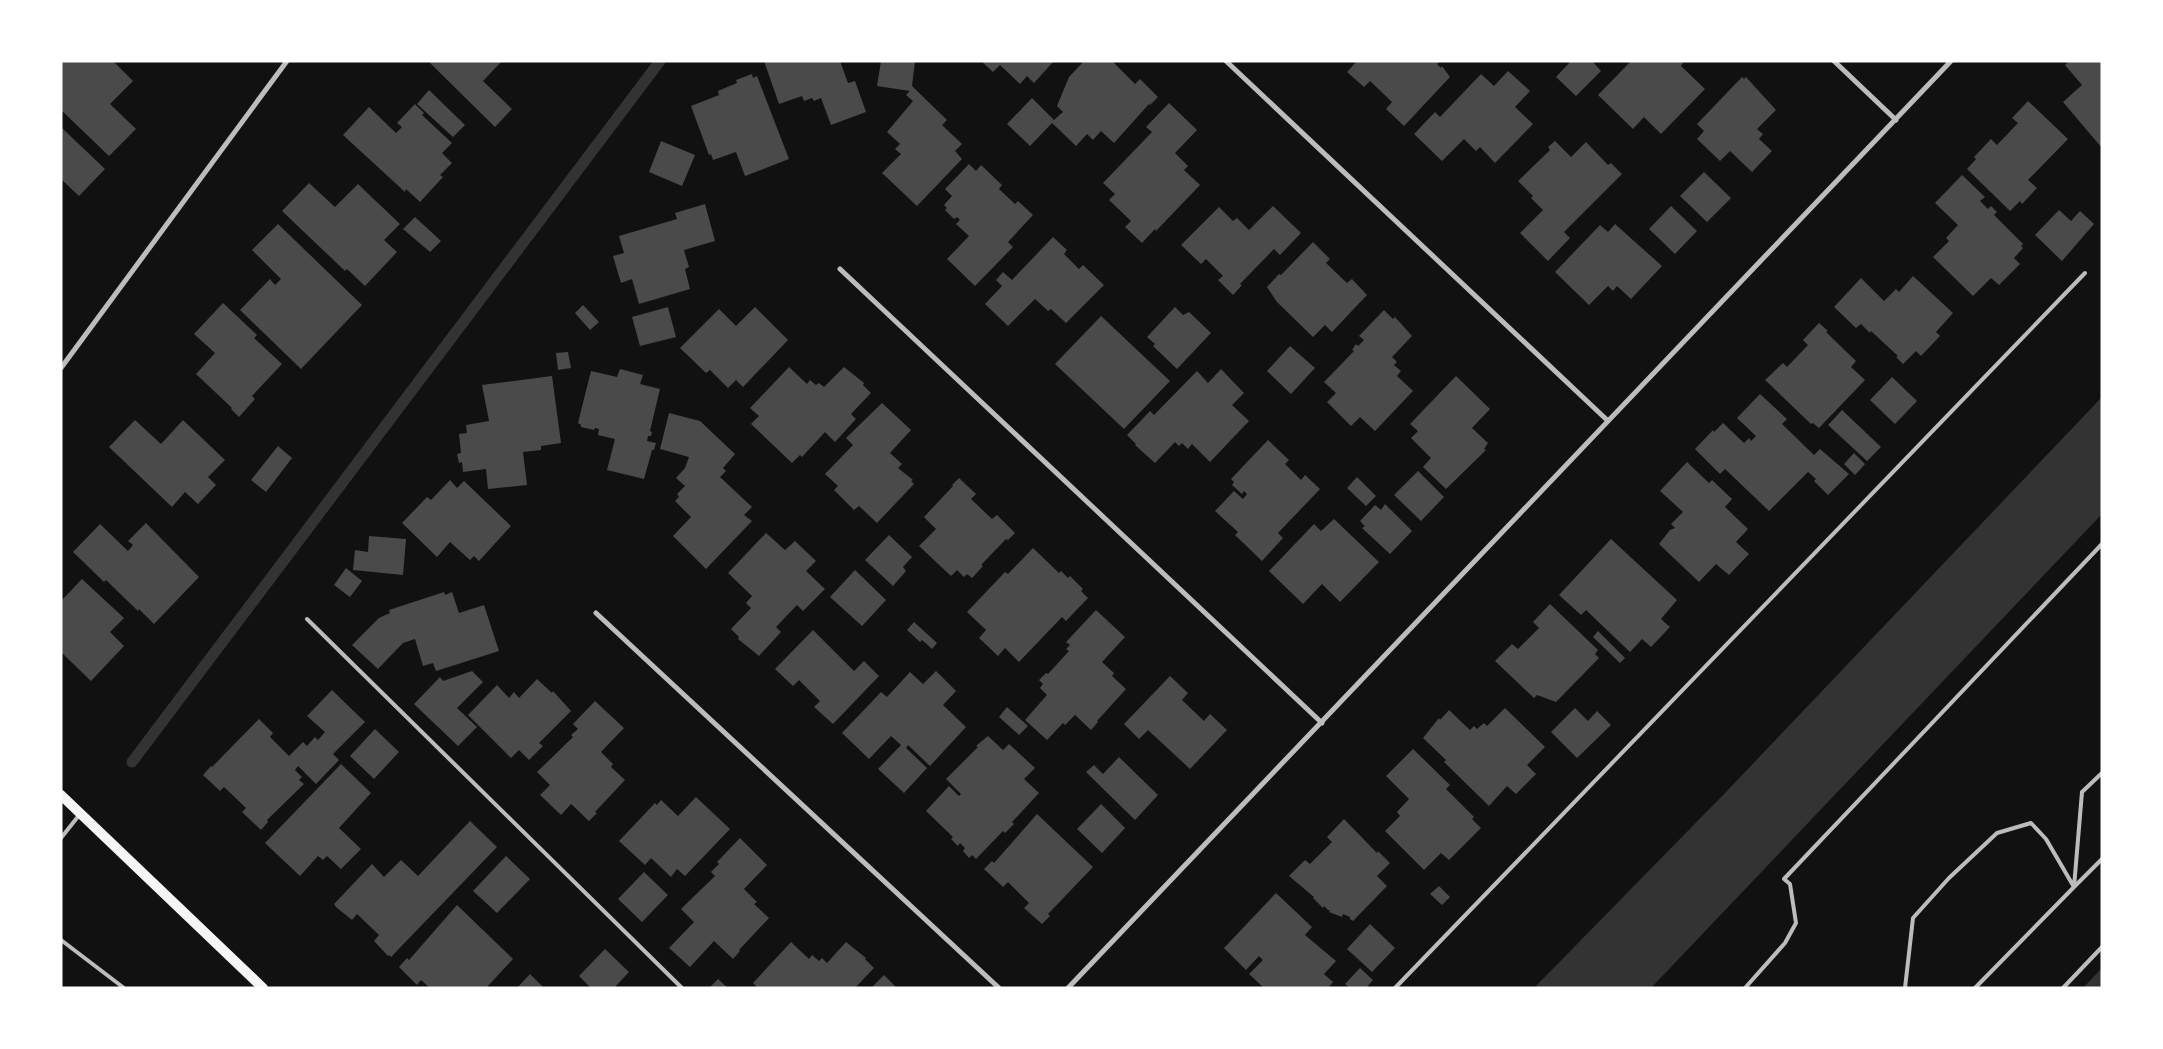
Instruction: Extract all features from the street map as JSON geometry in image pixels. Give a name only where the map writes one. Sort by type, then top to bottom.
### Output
[{"type":"main road","points":[[61,795],[264,988]]},
{"type":"street","points":[[61,368],[287,61]]},
{"type":"street","points":[[1226,61],[1607,420]]},
{"type":"street","points":[[1834,61],[1896,120]]},
{"type":"street","points":[[1068,988],[1951,61]]},
{"type":"street","points":[[840,268],[1322,723]]},
{"type":"street","points":[[596,613],[999,988]]},
{"type":"lane","points":[[1395,988],[2085,273]]},
{"type":"lane","points":[[1745,988],[1785,944],[1796,923],[1790,884],[1784,879],[2102,544]]},
{"type":"lane","points":[[306,619],[682,988]]},
{"type":"lane","points":[[2074,887],[2082,792],[2102,773]]},
{"type":"lane","points":[[61,838],[80,814]]},
{"type":"lane","points":[[1905,988],[1913,918],[1949,878],[1997,833],[2031,823],[2046,839],[2074,887]]},
{"type":"lane","points":[[1974,988],[2102,859]]},
{"type":"lane","points":[[61,940],[124,988]]},
{"type":"lane","points":[[2062,988],[2102,947]]},
{"type":"shaded area","points":[[2102,397],[2102,514],[1651,988],[1534,988],[1725,793]]},
{"type":"shaded area","points":[[2102,968],[2102,988],[2083,988]]},
{"type":"building","points":[[61,61],[113,61],[133,81],[110,104],[136,129],[109,156],[61,110]]},
{"type":"building","points":[[431,61],[502,61],[483,81],[512,109],[495,127],[430,63]]},
{"type":"building","points":[[764,61],[840,61],[848,83],[855,81],[866,112],[831,125],[821,98],[814,101],[812,98],[804,101],[802,96],[779,104]]},
{"type":"building","points":[[881,61],[915,61],[912,86],[947,120],[942,125],[962,144],[955,151],[962,159],[917,206],[882,173],[901,154],[895,149],[900,144],[887,132],[913,101],[906,95],[910,91],[877,86]]},
{"type":"building","points":[[981,61],[1054,61],[1034,83],[1027,76],[1020,84],[1000,65],[993,72]]},
{"type":"building","points":[[1084,61],[1115,61],[1114,63],[1135,84],[1140,79],[1158,97],[1149,104],[1114,143],[1101,131],[1093,140],[1087,134],[1076,146],[1052,123],[1030,146],[1007,124],[1032,98],[1054,120],[1063,112],[1057,106],[1069,77]]},
{"type":"building","points":[[1357,61],[1440,61],[1437,64],[1441,68],[1442,66],[1450,77],[1404,126],[1386,109],[1392,102],[1370,81],[1364,87],[1347,72]]},
{"type":"building","points":[[1571,61],[1592,61],[1601,71],[1576,96],[1556,77]]},
{"type":"building","points":[[1631,61],[1681,61],[1683,63],[1681,66],[1705,89],[1661,134],[1644,117],[1633,129],[1598,95]]},
{"type":"building","points":[[2069,61],[2102,61],[2102,148],[2063,102],[2082,85],[2065,65]]},
{"type":"building","points":[[1508,71],[1530,91],[1515,107],[1533,124],[1495,163],[1480,147],[1476,151],[1464,139],[1442,161],[1414,134],[1435,112],[1440,117],[1481,74],[1494,86]]},
{"type":"building","points":[[752,74],[753,78],[757,76],[789,159],[745,176],[736,152],[713,160],[711,154],[709,155],[691,106],[719,95],[718,91],[737,83],[736,80]]},
{"type":"building","points":[[1742,77],[1744,79],[1746,77],[1776,110],[1757,129],[1763,134],[1759,139],[1772,151],[1752,172],[1730,151],[1720,161],[1697,139],[1704,131],[1697,124]]},
{"type":"building","points":[[429,90],[465,125],[453,137],[417,104]]},
{"type":"building","points":[[2028,101],[2068,139],[2028,180],[2037,188],[2022,204],[2020,201],[2010,211],[1967,169],[1976,159],[1974,157],[1991,139],[1997,145],[2018,123],[2012,118]]},
{"type":"building","points":[[1169,103],[1197,130],[1175,153],[1188,166],[1184,170],[1200,185],[1142,243],[1125,227],[1131,221],[1109,200],[1115,194],[1103,183],[1152,132],[1146,127]]},
{"type":"building","points":[[415,104],[424,113],[422,115],[452,143],[442,153],[452,163],[440,175],[443,177],[420,202],[406,189],[405,192],[343,135],[369,107],[396,133],[402,127],[397,123]]},
{"type":"building","points":[[61,127],[105,169],[79,196],[61,179]]},
{"type":"building","points":[[661,141],[695,155],[682,186],[649,172]]},
{"type":"building","points":[[1555,141],[1571,157],[1586,142],[1608,165],[1611,163],[1622,174],[1564,232],[1570,238],[1548,261],[1520,233],[1543,210],[1531,198],[1533,196],[1518,181],[1550,150],[1548,147]]},
{"type":"building","points":[[969,164],[976,171],[981,165],[1002,185],[999,189],[1015,204],[1018,201],[1033,215],[1008,242],[1013,247],[975,286],[947,259],[969,236],[956,224],[960,220],[957,217],[954,219],[945,210],[947,208],[944,205],[952,196],[945,189]]},
{"type":"building","points":[[1704,172],[1731,198],[1707,222],[1680,196]]},
{"type":"building","points":[[1962,175],[1985,197],[1980,201],[1988,209],[1991,206],[1997,212],[1994,215],[2023,244],[2021,246],[2023,248],[2014,258],[2020,264],[1999,285],[1991,278],[1973,296],[1933,257],[1949,241],[1946,238],[1958,225],[1935,203]]},
{"type":"building","points":[[309,183],[335,207],[358,184],[400,224],[384,240],[397,252],[365,286],[347,269],[345,271],[282,211]]},
{"type":"building","points":[[705,204],[715,241],[684,250],[689,267],[685,269],[690,289],[639,304],[632,279],[621,283],[613,256],[624,253],[619,236],[677,219],[675,213]]},
{"type":"building","points":[[1273,206],[1301,233],[1280,255],[1274,249],[1240,284],[1242,285],[1233,295],[1218,280],[1223,276],[1206,259],[1201,264],[1181,245],[1219,207],[1233,221],[1237,218],[1249,230]]},
{"type":"building","points":[[1671,206],[1697,231],[1675,254],[1649,229]]},
{"type":"building","points":[[2059,210],[2071,221],[2080,211],[2094,224],[2062,261],[2035,235]]},
{"type":"building","points":[[415,217],[441,241],[430,252],[403,229]]},
{"type":"building","points":[[278,224],[362,305],[301,369],[240,310],[270,279],[275,285],[281,279],[252,250]]},
{"type":"building","points":[[1615,224],[1662,266],[1631,299],[1617,286],[1613,291],[1608,286],[1589,305],[1555,272],[1600,225],[1608,232]]},
{"type":"building","points":[[1053,237],[1067,250],[1064,254],[1079,269],[1083,265],[1104,285],[1066,323],[1051,309],[1048,311],[1035,299],[1008,326],[985,304],[1002,286],[996,280],[1003,272],[1012,280]]},
{"type":"building","points":[[1313,242],[1330,259],[1326,263],[1347,283],[1352,279],[1367,295],[1332,332],[1325,325],[1313,337],[1277,302],[1267,287]]},
{"type":"building","points":[[1913,276],[1953,313],[1936,332],[1940,336],[1921,356],[1916,351],[1903,364],[1896,357],[1898,356],[1871,331],[1870,333],[1861,324],[1856,328],[1834,307],[1861,278],[1884,301],[1896,289],[1899,292]]},
{"type":"building","points":[[223,303],[257,335],[254,338],[282,364],[252,396],[255,399],[239,417],[196,374],[215,353],[194,334]]},
{"type":"building","points":[[583,305],[599,322],[590,330],[575,313]]},
{"type":"building","points":[[668,307],[676,337],[640,346],[632,317]]},
{"type":"building","points":[[755,307],[788,340],[743,387],[736,380],[728,388],[710,370],[706,373],[680,348],[719,309],[736,326]]},
{"type":"building","points":[[1175,307],[1183,315],[1189,312],[1211,333],[1177,369],[1153,346],[1155,344],[1147,337]]},
{"type":"building","points":[[1384,310],[1393,319],[1395,317],[1412,336],[1392,357],[1397,362],[1394,365],[1401,371],[1397,376],[1413,391],[1375,431],[1360,417],[1351,426],[1327,402],[1336,393],[1324,382],[1354,351],[1352,350],[1356,344],[1358,346],[1364,340],[1359,336]]},
{"type":"building","points":[[1101,316],[1170,381],[1124,429],[1055,364]]},
{"type":"building","points":[[1819,323],[1856,361],[1851,367],[1865,380],[1819,428],[1813,423],[1811,424],[1765,380],[1783,363],[1787,367],[1808,345],[1803,340]]},
{"type":"building","points":[[1290,346],[1315,368],[1291,394],[1267,371]]},
{"type":"building","points":[[568,352],[571,368],[558,370],[556,353]]},
{"type":"building","points":[[789,367],[807,384],[810,380],[816,385],[819,383],[824,387],[844,367],[864,383],[863,385],[871,393],[851,414],[856,419],[835,442],[825,432],[802,457],[800,455],[792,463],[751,424],[759,416],[750,408]]},
{"type":"building","points":[[620,369],[643,375],[640,384],[660,389],[650,431],[652,432],[651,436],[648,436],[647,441],[656,443],[654,450],[652,450],[644,479],[607,470],[615,439],[598,435],[599,429],[595,428],[594,430],[581,427],[578,423],[591,371],[617,377]]},
{"type":"building","points":[[1221,369],[1244,393],[1232,405],[1249,421],[1210,462],[1192,444],[1188,449],[1182,443],[1179,446],[1175,442],[1155,463],[1127,435],[1150,411],[1154,415],[1197,371],[1208,383]]},
{"type":"building","points":[[552,376],[561,443],[541,446],[541,450],[523,452],[527,485],[488,489],[486,469],[463,472],[462,462],[459,463],[457,454],[461,453],[459,434],[467,433],[466,425],[489,421],[482,385]]},
{"type":"building","points":[[1456,376],[1490,409],[1472,428],[1488,443],[1484,449],[1486,450],[1446,489],[1423,467],[1431,458],[1411,438],[1418,431],[1410,424]]},
{"type":"building","points":[[1892,377],[1917,401],[1895,424],[1870,400]]},
{"type":"building","points":[[1760,394],[1787,419],[1782,424],[1814,455],[1820,449],[1849,474],[1828,495],[1808,472],[1769,511],[1725,469],[1720,474],[1695,449],[1713,430],[1714,432],[1723,423],[1744,443],[1749,438],[1751,441],[1756,436],[1737,418]]},
{"type":"building","points":[[882,403],[911,430],[890,453],[902,464],[898,468],[913,480],[911,481],[914,484],[877,523],[859,506],[854,510],[834,490],[838,486],[825,474],[853,445],[846,438]]},
{"type":"building","points":[[1842,410],[1881,447],[1867,461],[1828,425]]},
{"type":"building","points":[[669,413],[700,421],[735,454],[723,468],[726,471],[720,477],[752,507],[744,515],[752,521],[706,569],[673,536],[691,517],[675,501],[679,497],[677,494],[685,486],[676,478],[685,468],[689,457],[660,449]]},
{"type":"building","points":[[135,420],[161,444],[183,420],[225,460],[208,477],[216,485],[198,504],[185,492],[172,507],[109,447]]},
{"type":"building","points":[[1268,440],[1289,460],[1285,464],[1301,480],[1305,475],[1320,489],[1278,533],[1283,538],[1262,561],[1235,535],[1238,532],[1215,511],[1234,491],[1243,499],[1247,494],[1244,491],[1242,494],[1232,485],[1234,482],[1231,479]]},
{"type":"building","points":[[278,446],[292,458],[266,492],[251,480]]},
{"type":"building","points":[[1854,453],[1865,464],[1855,475],[1844,464]]},
{"type":"building","points":[[1687,462],[1709,483],[1712,480],[1732,499],[1725,507],[1748,529],[1736,542],[1749,554],[1729,575],[1716,564],[1699,582],[1659,544],[1670,530],[1675,528],[1671,524],[1683,512],[1660,491]]},
{"type":"building","points":[[1418,471],[1444,497],[1421,521],[1394,495]]},
{"type":"building","points":[[1357,477],[1376,496],[1366,506],[1347,488]]},
{"type":"building","points":[[959,478],[976,494],[971,499],[992,519],[997,515],[1015,533],[1008,540],[1006,539],[981,565],[983,566],[972,578],[967,574],[964,577],[957,570],[951,576],[919,546],[936,529],[924,517]]},
{"type":"building","points":[[450,480],[457,488],[464,481],[511,526],[479,561],[474,556],[470,560],[450,542],[437,557],[402,523],[427,497],[431,500]]},
{"type":"building","points":[[1385,504],[1412,531],[1390,554],[1362,528],[1365,526],[1360,521],[1375,505],[1381,510]]},
{"type":"building","points":[[1334,519],[1379,562],[1340,602],[1322,584],[1303,604],[1269,571],[1314,524],[1321,531]]},
{"type":"building","points":[[146,523],[199,577],[154,624],[106,580],[104,582],[73,552],[100,524],[128,551],[133,545],[128,541]]},
{"type":"building","points":[[766,533],[785,550],[795,541],[816,561],[806,571],[825,589],[803,611],[797,605],[776,627],[781,632],[759,656],[738,639],[739,637],[731,629],[751,608],[746,603],[752,596],[728,573]]},
{"type":"building","points":[[889,535],[912,557],[903,567],[906,571],[893,586],[865,560]]},
{"type":"building","points":[[369,536],[406,539],[403,575],[353,570],[355,550],[368,552]]},
{"type":"building","points":[[1611,539],[1677,600],[1661,619],[1670,627],[1651,647],[1642,639],[1630,652],[1586,610],[1581,615],[1559,595]]},
{"type":"building","points":[[1033,548],[1059,573],[1061,571],[1068,578],[1070,576],[1083,589],[1081,591],[1088,598],[1066,621],[1062,617],[1019,662],[1005,648],[998,656],[979,638],[986,630],[967,612],[1005,572],[1008,574]]},
{"type":"building","points":[[346,568],[362,581],[350,597],[334,585]]},
{"type":"building","points":[[855,570],[886,600],[862,626],[830,597]]},
{"type":"building","points":[[82,579],[124,618],[110,632],[124,646],[91,681],[61,652],[61,601]]},
{"type":"building","points":[[444,592],[445,595],[452,592],[459,613],[484,605],[499,651],[436,671],[433,663],[423,666],[415,639],[403,643],[378,669],[352,645],[379,618],[390,613],[389,610]]},
{"type":"building","points":[[1550,604],[1598,650],[1595,654],[1599,658],[1556,702],[1537,695],[1534,698],[1495,661],[1512,644],[1518,649],[1539,628],[1533,622]]},
{"type":"building","points":[[1096,610],[1125,637],[1102,662],[1114,673],[1112,676],[1126,689],[1091,730],[1075,715],[1065,725],[1063,723],[1047,740],[1025,720],[1047,695],[1040,688],[1043,684],[1039,680],[1046,673],[1048,674],[1069,651],[1066,649],[1070,645],[1066,642]]},
{"type":"building","points":[[914,622],[937,643],[932,649],[922,640],[920,642],[907,630]]},
{"type":"building","points":[[813,630],[854,671],[864,661],[879,676],[833,724],[814,707],[820,701],[799,680],[793,686],[775,669]]},
{"type":"building","points":[[1598,631],[1625,658],[1620,663],[1593,637]]},
{"type":"building","points":[[472,671],[483,682],[457,708],[477,727],[458,746],[414,704],[440,677],[443,681]]},
{"type":"building","points":[[936,671],[956,691],[943,705],[966,727],[930,766],[908,745],[906,748],[927,768],[904,793],[878,769],[901,745],[891,736],[869,759],[842,733],[881,692],[887,697],[910,672],[923,684]]},
{"type":"building","points":[[1170,676],[1188,693],[1182,700],[1204,721],[1210,714],[1227,730],[1190,769],[1148,730],[1139,739],[1124,724]]},
{"type":"building","points":[[537,679],[552,693],[553,691],[571,711],[539,743],[543,746],[529,760],[519,750],[511,758],[468,715],[497,685],[509,698],[514,692],[519,698]]},
{"type":"building","points":[[332,690],[365,722],[333,754],[339,760],[316,784],[298,766],[295,770],[302,777],[299,780],[304,784],[267,820],[268,822],[261,830],[242,812],[246,808],[224,787],[220,791],[203,775],[259,719],[273,733],[270,737],[289,756],[303,742],[307,746],[315,737],[318,740],[325,732],[307,716]]},
{"type":"building","points":[[595,701],[624,728],[601,752],[613,764],[611,767],[625,780],[589,821],[571,804],[561,815],[540,795],[550,785],[537,772],[573,737],[571,735],[578,729],[573,724]]},
{"type":"building","points":[[1007,707],[1028,726],[1019,735],[999,717]]},
{"type":"building","points":[[1505,708],[1545,747],[1527,765],[1536,774],[1516,794],[1507,786],[1489,806],[1444,762],[1446,760],[1423,738],[1439,718],[1440,720],[1449,710],[1470,730],[1474,726],[1477,729],[1484,723],[1487,726]]},
{"type":"building","points":[[1575,708],[1588,721],[1597,711],[1611,725],[1577,758],[1551,732]]},
{"type":"building","points":[[375,729],[399,752],[374,779],[350,756]]},
{"type":"building","points":[[988,736],[1003,750],[1009,744],[1035,768],[1024,779],[1039,793],[1012,822],[1014,824],[1005,833],[1003,831],[976,859],[972,855],[969,858],[963,851],[965,848],[960,843],[958,846],[951,839],[953,837],[926,811],[949,786],[959,796],[961,794],[946,779],[978,747],[976,746]]},
{"type":"building","points":[[1413,749],[1450,785],[1446,789],[1474,817],[1472,819],[1481,828],[1449,860],[1441,853],[1424,870],[1385,831],[1400,816],[1397,812],[1409,799],[1386,776]]},
{"type":"building","points":[[1119,757],[1158,795],[1135,820],[1086,772],[1094,765],[1103,774]]},
{"type":"building","points":[[341,764],[371,793],[339,828],[361,849],[341,869],[327,856],[323,860],[318,856],[300,876],[265,843]]},
{"type":"building","points":[[696,797],[730,829],[685,876],[677,869],[671,877],[651,858],[645,865],[619,841],[655,803],[657,805],[661,800],[678,816]]},
{"type":"building","points":[[1101,804],[1125,828],[1102,853],[1077,829]]},
{"type":"building","points":[[1037,814],[1093,867],[1048,914],[1050,916],[1042,924],[1024,908],[1029,903],[1008,882],[1003,887],[984,869],[992,861],[994,863]]},
{"type":"building","points":[[1344,819],[1377,853],[1378,851],[1390,863],[1377,876],[1387,886],[1353,921],[1350,917],[1343,914],[1342,917],[1329,912],[1330,910],[1324,906],[1323,908],[1314,897],[1289,876],[1305,860],[1310,864],[1332,842],[1327,837]]},
{"type":"building","points":[[470,821],[497,847],[391,957],[374,941],[379,935],[357,914],[352,920],[334,904],[372,864],[384,877],[401,860],[418,876]]},
{"type":"building","points":[[740,838],[767,865],[744,889],[757,902],[754,904],[769,918],[733,959],[714,941],[690,967],[669,948],[694,922],[681,909],[715,876],[711,872],[719,864],[717,862]]},
{"type":"building","points":[[506,856],[530,879],[497,913],[473,891]]},
{"type":"building","points":[[644,872],[668,895],[642,922],[618,899]]},
{"type":"building","points":[[1439,886],[1450,897],[1442,905],[1430,894]]},
{"type":"building","points":[[1276,893],[1312,927],[1305,935],[1336,961],[1324,974],[1333,982],[1328,988],[1264,988],[1249,974],[1263,960],[1259,956],[1246,970],[1224,948]]},
{"type":"building","points":[[457,905],[513,959],[486,988],[430,988],[421,980],[417,985],[399,967],[407,958],[409,960]]},
{"type":"building","points":[[1370,924],[1395,948],[1372,972],[1347,949]]},
{"type":"building","points":[[791,942],[809,959],[812,955],[819,961],[822,958],[827,963],[846,942],[866,958],[874,968],[855,988],[758,988],[753,983]]},
{"type":"building","points":[[605,949],[629,972],[614,988],[591,988],[579,976]]},
{"type":"building","points":[[1360,968],[1373,980],[1366,988],[1350,988],[1345,984]]},
{"type":"building","points":[[530,974],[544,988],[517,988]]},
{"type":"building","points":[[884,975],[897,988],[871,988]]},
{"type":"building","points":[[718,979],[728,988],[709,988]]},
{"type":"waterway","points":[[132,762],[660,61]]}]
